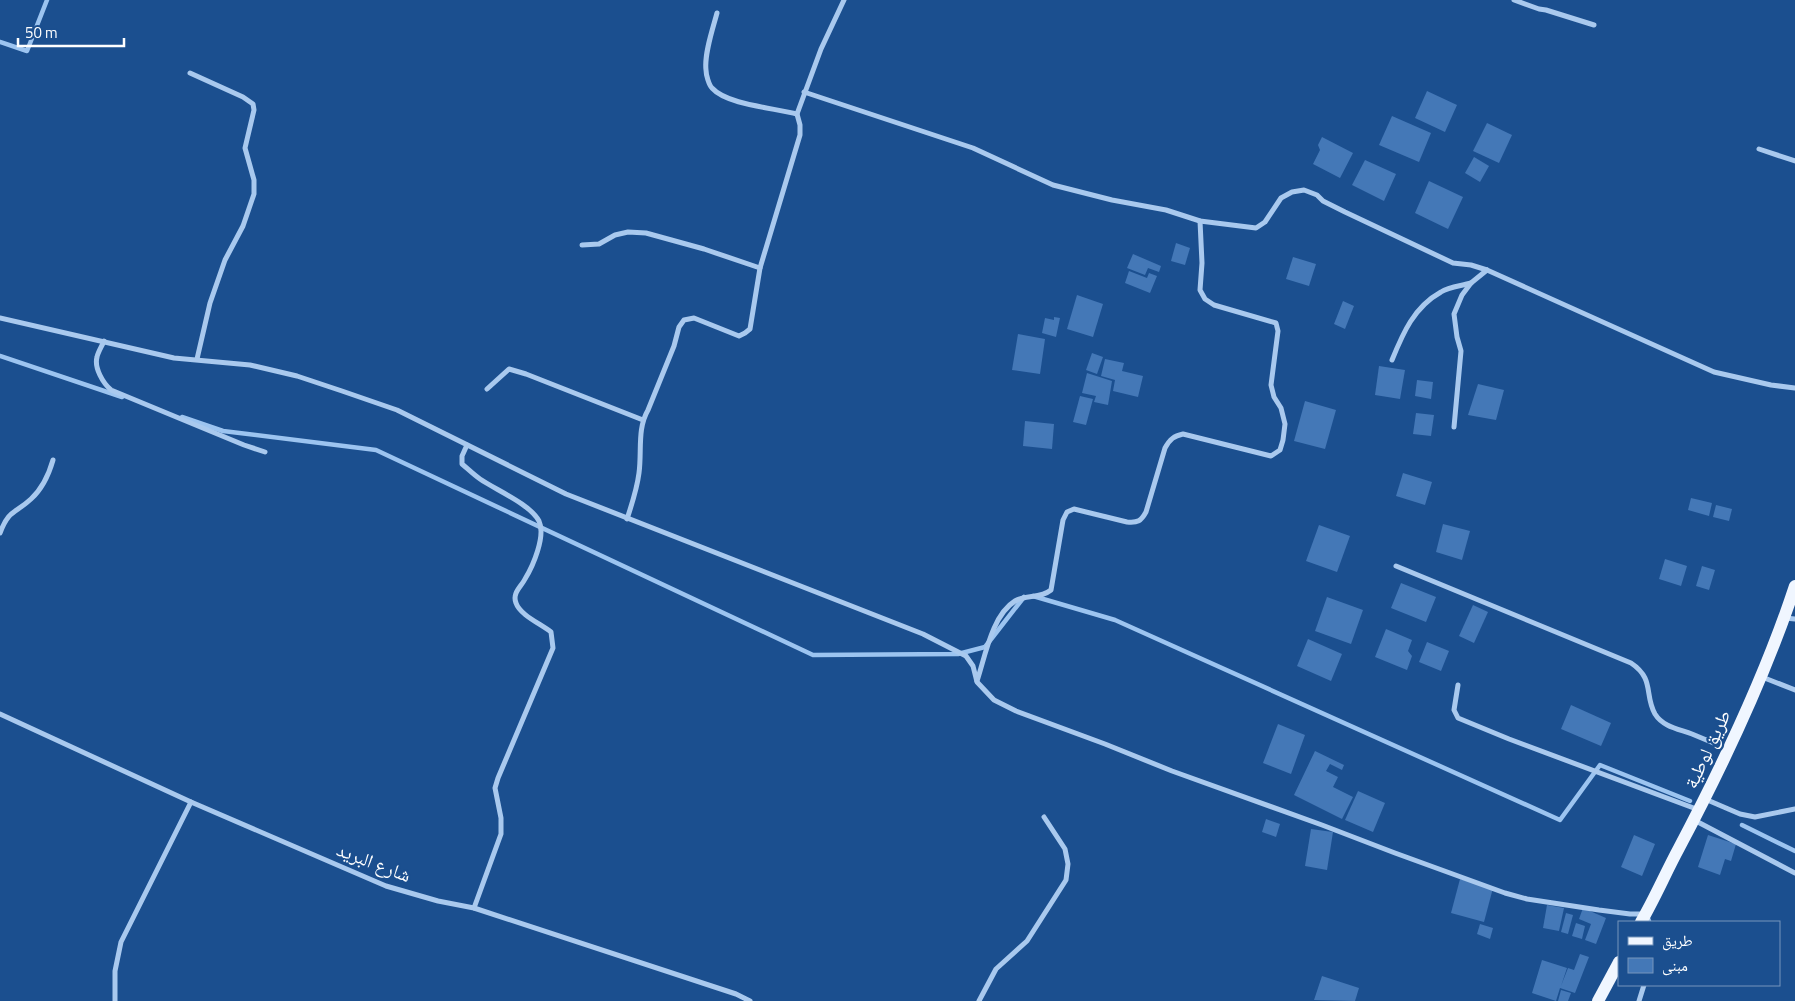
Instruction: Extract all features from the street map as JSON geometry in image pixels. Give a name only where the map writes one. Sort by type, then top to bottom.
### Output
[{"type":"main road","name":"طريق لوطية","points":[[1645,919],[1705,799],[1790,618],[1795,586]]},
{"type":"main road","points":[[1598,1001],[1618,964]]},
{"type":"street","points":[[627,519],[635,494],[639,471],[642,420],[648,410],[674,346],[679,327],[684,320],[694,318],[739,336],[745,334],[750,329],[760,268],[800,134],[797,114],[821,48],[844,0]]},
{"type":"street","points":[[1514,0],[1594,25]]},
{"type":"street","points":[[717,13],[705,70],[711,87],[722,96],[754,106],[776,108],[797,114]]},
{"type":"street","points":[[190,73],[243,96],[253,104],[254,110],[246,148],[254,180],[254,194],[243,226],[225,260],[210,303],[197,359]]},
{"type":"street","points":[[804,92],[973,148],[1053,185],[1112,200],[1166,210],[1200,221],[1256,228],[1265,222],[1281,198],[1292,192],[1304,190],[1345,212],[1453,263],[1471,265],[1487,270],[1714,372],[1795,388]]},
{"type":"street","points":[[1759,149],[1795,161]]},
{"type":"street","points":[[977,682],[997,620],[1004,610],[1016,600],[1045,595],[1051,590],[1054,583],[1063,520],[1067,512],[1074,509],[1127,522],[1136,523],[1141,520],[1146,512],[1169,441],[1175,436],[1183,434],[1271,456],[1280,450],[1285,424],[1281,408],[1274,397],[1271,385],[1278,331],[1276,323],[1214,305],[1205,299],[1200,290],[1202,263],[1200,221]]},
{"type":"street","points":[[582,245],[599,244],[615,235],[628,232],[646,233],[704,249],[760,268]]},
{"type":"street","points":[[1454,427],[1461,350],[1454,314],[1462,295],[1471,283],[1487,270]]},
{"type":"street","points":[[1392,360],[1402,334],[1419,309],[1442,291],[1471,283]]},
{"type":"street","points":[[0,318],[174,358],[250,365],[297,376],[397,410],[566,494],[923,634],[966,656],[973,666],[977,682],[994,700],[1016,711],[1505,893],[1527,899],[1630,914],[1645,919]]},
{"type":"street","points":[[104,341],[97,357],[97,365],[105,385],[111,390],[265,452]]},
{"type":"street","points":[[487,389],[509,369],[642,420]]},
{"type":"street","points":[[467,445],[462,456],[462,464],[479,478],[529,510],[539,522],[541,536],[537,552],[524,580],[516,590],[516,603],[523,614],[551,632],[553,648],[498,778],[495,788],[501,818],[501,834],[474,908]]},
{"type":"street","points":[[0,534],[7,517],[31,499],[45,481],[53,460]]},
{"type":"street","points":[[1396,566],[1631,663],[1638,668],[1648,684],[1654,713],[1659,719],[1674,728],[1729,749]]},
{"type":"street","points":[[1762,677],[1795,690]]},
{"type":"street","points":[[1458,685],[1454,710],[1458,718],[1697,815],[1795,872]]},
{"type":"street","name":"شارع البريد","points":[[0,714],[191,802],[386,886],[474,908],[717,988],[750,1001]]},
{"type":"street","points":[[1705,799],[1740,814],[1755,817],[1795,809]]},
{"type":"street","points":[[115,1001],[115,971],[122,942],[191,802]]},
{"type":"street","points":[[979,1001],[996,969],[1027,941],[1066,880],[1068,864],[1065,849],[1044,817]]},
{"type":"street","points":[[1638,1001],[1644,986]]},
{"type":"building","points":[[1427,91],[1457,105],[1445,132],[1415,118]]},
{"type":"building","points":[[1392,116],[1431,133],[1419,162],[1379,145]]},
{"type":"building","points":[[1487,123],[1512,135],[1499,163],[1473,151]]},
{"type":"building","points":[[1322,137],[1353,153],[1340,178],[1313,164],[1320,150],[1318,145]]},
{"type":"building","points":[[1474,157],[1489,166],[1480,182],[1465,173]]},
{"type":"building","points":[[1365,160],[1396,174],[1384,201],[1352,185]]},
{"type":"building","points":[[1429,181],[1463,197],[1448,229],[1415,213]]},
{"type":"building","points":[[1176,243],[1190,248],[1185,265],[1171,261]]},
{"type":"building","points":[[1133,254],[1161,266],[1159,272],[1148,268],[1145,275],[1127,268]]},
{"type":"building","points":[[1293,257],[1316,264],[1309,286],[1286,279]]},
{"type":"building","points":[[1129,271],[1147,278],[1149,273],[1157,276],[1150,293],[1125,283]]},
{"type":"building","points":[[1077,295],[1103,304],[1093,337],[1067,329]]},
{"type":"building","points":[[1343,301],[1354,306],[1345,329],[1334,324]]},
{"type":"building","points":[[1054,317],[1060,318],[1056,337],[1042,333],[1045,318],[1054,320]]},
{"type":"building","points":[[1018,334],[1045,339],[1040,374],[1012,370]]},
{"type":"building","points":[[1092,353],[1103,357],[1097,374],[1086,370]]},
{"type":"building","points":[[1105,359],[1124,363],[1122,371],[1143,376],[1138,397],[1113,391],[1115,380],[1101,376]]},
{"type":"building","points":[[1379,366],[1405,370],[1400,399],[1375,395]]},
{"type":"building","points":[[1087,373],[1112,381],[1108,405],[1094,402],[1096,396],[1082,393]]},
{"type":"building","points":[[1417,380],[1433,382],[1431,399],[1415,396]]},
{"type":"building","points":[[1478,384],[1504,390],[1496,420],[1468,415]]},
{"type":"building","points":[[1080,396],[1093,399],[1086,425],[1073,422]]},
{"type":"building","points":[[1305,401],[1336,410],[1325,449],[1294,441]]},
{"type":"building","points":[[1416,413],[1434,415],[1431,436],[1413,434]]},
{"type":"building","points":[[1025,421],[1054,424],[1052,449],[1023,446]]},
{"type":"building","points":[[1403,473],[1432,482],[1425,505],[1396,496]]},
{"type":"building","points":[[1691,498],[1712,503],[1709,516],[1688,510]]},
{"type":"building","points":[[1716,505],[1732,509],[1729,521],[1713,517]]},
{"type":"building","points":[[1443,524],[1470,531],[1462,560],[1436,552]]},
{"type":"building","points":[[1319,525],[1350,536],[1337,572],[1306,561]]},
{"type":"building","points":[[1665,559],[1687,566],[1681,586],[1659,579]]},
{"type":"building","points":[[1702,566],[1715,570],[1709,590],[1696,586]]},
{"type":"building","points":[[1401,583],[1436,597],[1426,622],[1391,608]]},
{"type":"building","points":[[1327,597],[1363,610],[1351,644],[1315,631]]},
{"type":"building","points":[[1473,605],[1488,612],[1474,643],[1459,636]]},
{"type":"building","points":[[1386,629],[1412,640],[1408,651],[1412,656],[1407,670],[1375,657]]},
{"type":"building","points":[[1308,639],[1342,654],[1331,681],[1297,666]]},
{"type":"building","points":[[1427,642],[1449,651],[1441,671],[1419,662]]},
{"type":"building","points":[[1571,705],[1611,723],[1601,746],[1561,729]]},
{"type":"building","points":[[1278,724],[1305,735],[1291,774],[1263,763]]},
{"type":"building","points":[[1315,751],[1344,765],[1342,770],[1330,764],[1326,771],[1338,777],[1333,787],[1353,797],[1342,819],[1294,795]]},
{"type":"building","points":[[1358,791],[1385,803],[1373,832],[1345,820]]},
{"type":"building","points":[[1266,819],[1280,824],[1276,837],[1262,832]]},
{"type":"building","points":[[1311,829],[1333,832],[1327,870],[1305,866]]},
{"type":"building","points":[[1634,835],[1655,844],[1642,876],[1621,867]]},
{"type":"building","points":[[1708,835],[1736,844],[1731,861],[1725,859],[1720,875],[1698,867]]},
{"type":"building","points":[[1460,879],[1493,888],[1484,922],[1451,913]]},
{"type":"building","points":[[1547,905],[1564,908],[1559,931],[1543,928]]},
{"type":"building","points":[[1583,908],[1606,918],[1596,944],[1585,940],[1591,924],[1579,919]]},
{"type":"building","points":[[1566,913],[1573,915],[1568,934],[1561,932]]},
{"type":"building","points":[[1576,923],[1585,926],[1582,939],[1572,936]]},
{"type":"building","points":[[1480,924],[1493,928],[1490,939],[1477,934]]},
{"type":"building","points":[[1580,954],[1589,957],[1575,993],[1560,988],[1556,1001],[1532,993],[1542,960],[1567,968],[1561,986],[1568,968],[1574,970]]},
{"type":"building","points":[[1322,976],[1359,988],[1355,1001],[1314,1000]]},
{"type":"building","points":[[1561,990],[1571,993],[1568,1001],[1558,1001]]},
{"type":"waterway","points":[[0,42],[27,51],[47,0]]},
{"type":"waterway","points":[[0,356],[122,397]]},
{"type":"waterway","points":[[182,417],[223,431],[376,450],[813,655],[958,654],[985,647],[1024,597]]},
{"type":"waterway","points":[[1033,596],[1115,620],[1560,820],[1600,765],[1690,801]]},
{"type":"waterway","points":[[1742,825],[1795,851]]}]
